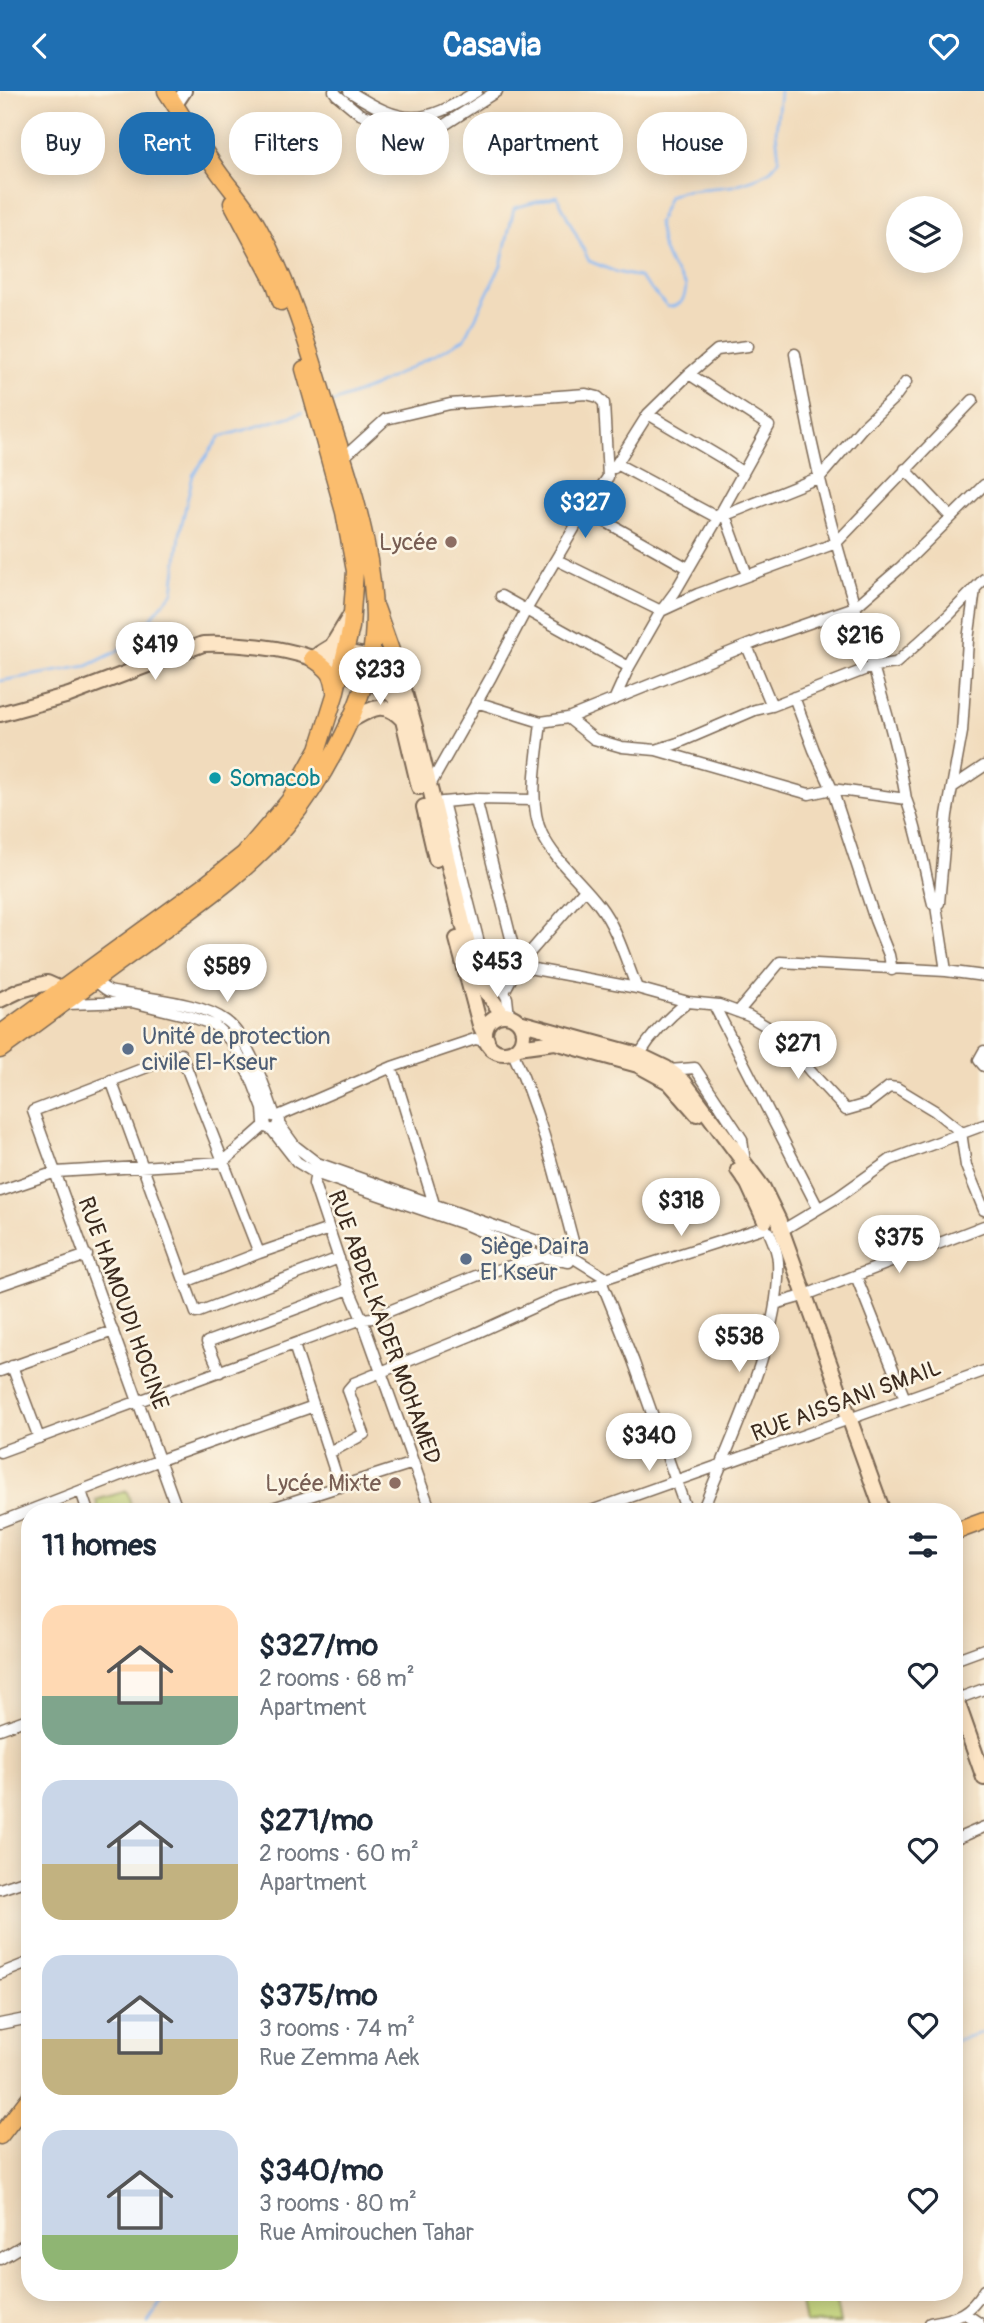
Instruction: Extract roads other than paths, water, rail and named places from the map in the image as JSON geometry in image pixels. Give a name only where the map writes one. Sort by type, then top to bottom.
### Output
[{"type":"main road","points":[[166,91],[218,172],[250,213],[282,274],[343,458],[360,520],[373,598],[412,715],[429,787],[438,803],[469,948],[482,987],[523,1035],[515,1049]]},
{"type":"main road","points":[[0,1050],[60,999],[244,854],[289,801],[302,781],[318,749],[335,695],[353,612],[355,571],[347,525],[302,362],[275,284],[218,172]]},
{"type":"main road","points":[[0,1034],[95,979],[198,904],[246,867],[286,825],[327,764],[365,681],[371,657],[373,598]]},
{"type":"main road","points":[[312,657],[332,646],[353,612]]},
{"type":"main road","points":[[0,714],[69,695],[203,644],[252,645],[312,657],[376,684],[400,704],[447,902],[480,1025],[487,1041],[495,1050],[501,1052],[555,1042],[638,1065],[668,1082],[694,1109],[742,1175],[774,1227]]},
{"type":"main road","points":[[312,657],[345,652],[371,657],[401,679]]},
{"type":"main road","points":[[312,657],[330,671],[334,678],[335,695]]},
{"type":"main road","points":[[348,722],[374,708],[382,707],[396,712],[404,724]]},
{"type":"main road","points":[[0,1000],[47,983],[56,987],[60,999]]},
{"type":"main road","points":[[487,1041],[486,1029],[489,1023],[497,1017],[510,1018],[639,1055],[684,1082],[763,1188],[774,1227],[803,1296],[880,1503]]},
{"type":"main road","points":[[963,1529],[984,1521]]},
{"type":"main road","points":[[963,1719],[984,1778]]},
{"type":"main road","points":[[0,2136],[21,2109]]},
{"type":"street","points":[[175,106],[185,91]]},
{"type":"street","points":[[334,91],[360,114],[385,124],[438,129],[497,91]]},
{"type":"street","points":[[349,91],[375,107],[416,119],[448,109],[477,91]]},
{"type":"street","points":[[429,787],[526,610],[585,510],[648,414],[717,350],[748,346]]},
{"type":"street","points":[[794,354],[836,543],[874,666],[933,904],[936,906],[946,971]]},
{"type":"street","points":[[615,698],[629,667],[721,517],[769,426],[690,374]]},
{"type":"street","points":[[721,517],[820,477],[906,382]]},
{"type":"street","points":[[343,458],[386,419],[450,404],[586,394],[598,397],[604,403],[608,477]]},
{"type":"street","points":[[662,611],[698,594],[836,543],[973,400]]},
{"type":"street","points":[[648,414],[742,473]]},
{"type":"street","points":[[617,464],[721,517],[747,575]]},
{"type":"street","points":[[905,469],[951,517]]},
{"type":"street","points":[[476,702],[541,722],[568,718],[747,646],[855,607],[901,568],[984,485]]},
{"type":"street","points":[[585,510],[688,568]]},
{"type":"street","points":[[557,560],[662,611]]},
{"type":"street","points":[[656,750],[874,666],[896,663],[984,579]]},
{"type":"street","points":[[936,906],[939,903],[947,815],[962,732],[968,640],[975,589]]},
{"type":"street","points":[[501,596],[629,667]]},
{"type":"street","points":[[747,646],[772,706]]},
{"type":"street","points":[[794,697],[832,789],[892,970]]},
{"type":"street","points":[[568,718],[594,739],[622,747],[656,750],[809,794],[832,789],[906,799]]},
{"type":"street","points":[[541,722],[534,800],[541,832],[558,859],[608,920],[637,988]]},
{"type":"street","points":[[954,786],[984,766]]},
{"type":"street","points":[[510,1018],[504,992],[494,987],[487,974],[438,803],[477,799],[534,800]]},
{"type":"street","points":[[477,799],[518,965]]},
{"type":"street","points":[[504,992],[518,965],[585,889]]},
{"type":"street","points":[[738,1012],[780,962],[946,971],[984,976]]},
{"type":"street","points":[[518,965],[637,988],[688,1002],[714,1005],[749,1016],[781,1035],[846,1110],[867,1104],[889,1087],[897,1089],[935,1111],[961,1132],[966,1166],[984,1210]]},
{"type":"street","points":[[95,979],[111,993],[184,1005],[216,1015],[228,1022],[238,1033],[251,1058],[272,1122]]},
{"type":"street","points":[[60,999],[132,1002],[214,1025],[226,1034],[237,1052],[263,1109],[272,1122]]},
{"type":"street","points":[[639,1055],[671,1014],[688,1002]]},
{"type":"street","points":[[714,1005],[818,1208]]},
{"type":"street","points":[[0,1191],[56,1172],[223,1162],[272,1122],[392,1067],[475,1039],[487,1041]]},
{"type":"street","points":[[515,1049],[549,1151],[573,1241],[572,1259]]},
{"type":"street","points":[[984,1051],[979,1060],[984,1066]]},
{"type":"street","points":[[259,1253],[181,1054],[111,1080],[196,1313],[339,1258]]},
{"type":"street","points":[[392,1067],[434,1204]]},
{"type":"street","name":"RUE HAMOUDI HOCINE","points":[[111,1080],[35,1109],[33,1113],[87,1255],[175,1503]]},
{"type":"street","name":"RUE ABDELKADER MOHAMED","points":[[272,1122],[289,1154],[316,1168],[314,1184],[349,1289],[428,1503]]},
{"type":"street","points":[[329,1453],[364,1434],[348,1390],[354,1383],[556,1297],[774,1227],[801,1221],[890,1160],[984,1125]]},
{"type":"street","points":[[316,1168],[464,1224],[541,1257],[572,1259]]},
{"type":"street","points":[[316,1168],[434,1204],[572,1259],[604,1280],[684,1503]]},
{"type":"street","points":[[775,1304],[803,1296],[984,1226]]},
{"type":"street","points":[[705,1503],[764,1350],[775,1304],[778,1259],[774,1227]]},
{"type":"street","points":[[185,1282],[329,1229]]},
{"type":"street","points":[[0,1286],[87,1255]]},
{"type":"street","points":[[0,1452],[362,1319],[372,1318],[476,1276],[541,1257]]},
{"type":"street","points":[[856,1276],[905,1399]]},
{"type":"street","points":[[220,1372],[207,1342],[349,1289]]},
{"type":"street","points":[[0,1371],[113,1331]]},
{"type":"street","points":[[294,1345],[340,1487]]},
{"type":"street","points":[[12,1366],[39,1438]]},
{"type":"street","name":"RUE AISSANI SMAIL","points":[[618,1503],[984,1370]]},
{"type":"street","points":[[48,1503],[314,1406]]},
{"type":"street","points":[[289,1503],[413,1463]]},
{"type":"street","points":[[80,1491],[85,1503]]},
{"type":"street","points":[[0,1521],[21,1513]]},
{"type":"street","points":[[963,1657],[984,1649]]},
{"type":"street","points":[[963,1695],[984,1689]]},
{"type":"street","points":[[0,1729],[21,1722]]},
{"type":"street","points":[[963,1836],[984,1827]]},
{"type":"street","points":[[0,1889],[21,1882]]},
{"type":"street","points":[[0,1974],[21,1966]]},
{"type":"street","points":[[0,2024],[21,2020]]},
{"type":"street","points":[[4,2256],[21,2246]]},
{"type":"street","points":[[935,2322],[960,2316],[977,2302],[984,2290]]},
{"type":"street","points":[[964,2313],[979,2323]]},
{"type":"waterway","points":[[331,403],[373,387],[465,339],[501,265],[514,208],[557,196],[589,261],[616,272],[639,277],[668,307],[680,303],[684,298],[686,286],[670,264],[662,246],[658,223],[669,196],[681,191],[732,186],[771,170],[779,159],[776,132],[780,91]]},
{"type":"waterway","points":[[0,681],[87,666],[116,652],[139,632],[173,592],[181,527],[193,475],[220,437],[302,413]]},
{"type":"waterway","points":[[963,2038],[984,2032]]},
{"type":"waterway","points":[[148,2323],[163,2301]]},
{"type":"place","name":"Lycée","points":[[451,542]]},
{"type":"place","name":"Somacob","points":[[215,778]]},
{"type":"place","name":"Unité de protection civile El-Kseur","points":[[128,1049]]},
{"type":"place","name":"Siège Daïra El Kseur","points":[[466,1259]]},
{"type":"place","name":"Lycée Mixte","points":[[395,1483]]}]
